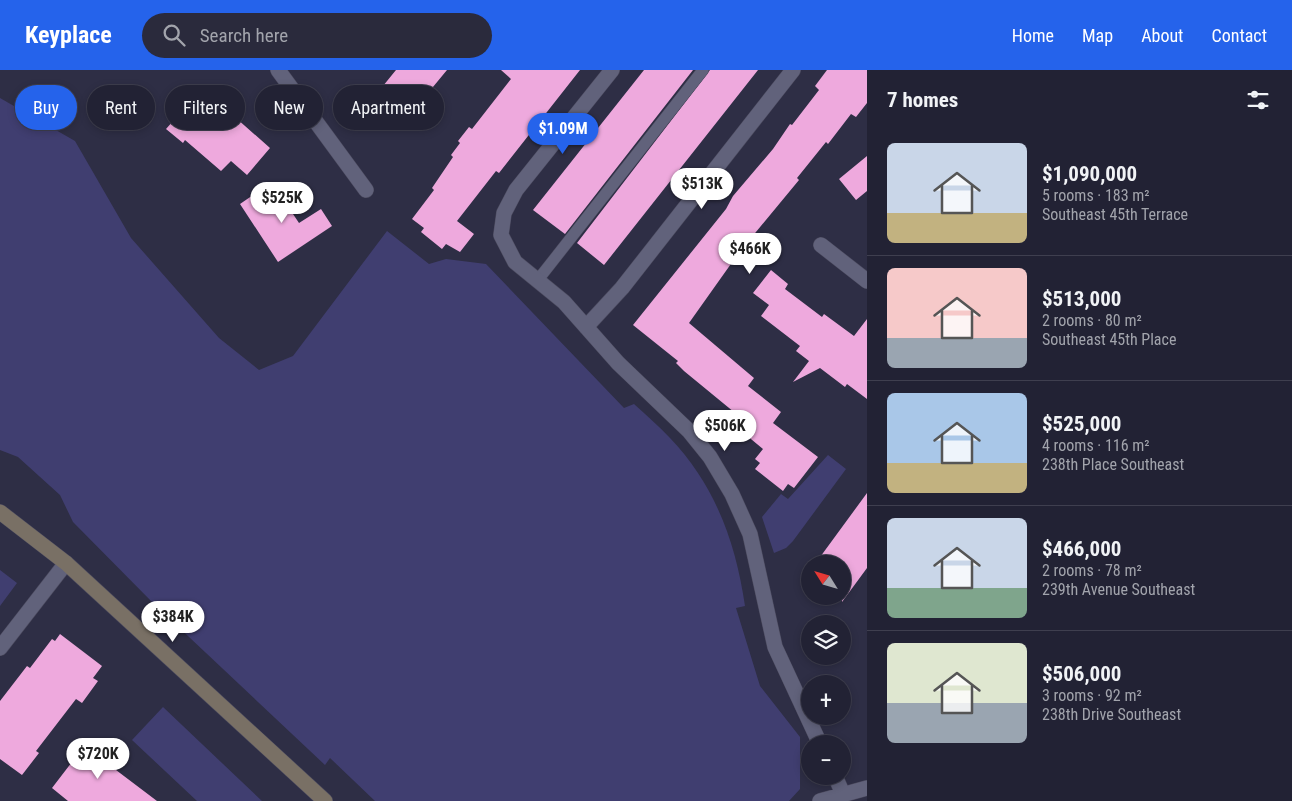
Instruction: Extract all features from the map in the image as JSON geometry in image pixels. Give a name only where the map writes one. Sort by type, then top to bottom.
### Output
[{"type":"main road","points":[[0,512],[66,563],[325,801]]},
{"type":"street","points":[[278,70],[366,190]]},
{"type":"street","points":[[612,70],[516,190],[504,213],[502,236],[515,262],[564,302],[644,389],[689,431],[710,457],[732,494],[750,534],[776,647],[816,735]]},
{"type":"street","points":[[586,327],[622,288],[793,70]]},
{"type":"street","points":[[821,245],[867,281]]},
{"type":"street","points":[[0,648],[66,563]]},
{"type":"street","points":[[837,785],[841,798]]},
{"type":"street","points":[[820,801],[841,798],[867,788]]},
{"type":"lane","points":[[538,281],[703,70]]},
{"type":"shaded area","points":[[0,98],[15,107],[15,130],[56,130],[75,141],[131,238],[219,338],[259,370],[293,356],[387,231],[429,264],[446,259],[486,264],[624,408],[634,404],[670,438],[686,456],[711,495],[721,516],[736,560],[745,606],[736,608],[760,686],[800,737],[800,789],[789,801],[375,801],[330,758],[325,765],[155,605],[73,522],[60,495],[18,457],[0,450]]},
{"type":"shaded area","points":[[828,455],[846,469],[793,541],[786,548],[774,553],[762,517],[781,494],[788,499]]},
{"type":"shaded area","points":[[0,570],[17,583],[0,606]]},
{"type":"shaded area","points":[[163,707],[262,801],[197,801],[132,740]]},
{"type":"building","points":[[396,70],[447,70],[435,85],[384,85]]},
{"type":"building","points":[[501,70],[580,70],[499,173],[496,171],[457,221],[474,234],[460,252],[446,244],[442,249],[421,232],[424,228],[412,219],[434,190],[432,188],[460,143],[458,141],[469,127],[472,129],[511,79]]},
{"type":"building","points":[[644,70],[693,70],[565,234],[533,210]]},
{"type":"building","points":[[710,70],[758,70],[604,265],[577,243]]},
{"type":"building","points":[[827,70],[867,70],[867,103],[856,117],[851,114],[828,144],[826,142],[797,178],[799,180],[751,238],[754,240],[736,263],[733,261],[689,323],[754,378],[748,386],[781,412],[773,423],[818,457],[794,488],[788,484],[783,491],[755,469],[760,463],[755,459],[763,449],[734,425],[740,417],[684,371],[676,363],[678,361],[633,325],[726,209],[733,196],[819,90],[815,86]]},
{"type":"building","points":[[245,126],[270,148],[247,175],[231,161],[221,171],[185,140],[183,143],[167,130],[245,130]]},
{"type":"building","points":[[867,156],[867,191],[856,200],[839,179]]},
{"type":"building","points":[[265,187],[274,201],[281,196],[299,223],[321,209],[332,226],[278,262],[240,204]]},
{"type":"building","points":[[771,270],[788,284],[785,289],[822,317],[824,314],[854,336],[867,319],[867,399],[847,384],[845,387],[820,368],[793,382],[809,361],[796,351],[800,346],[761,316],[769,305],[753,293]]},
{"type":"building","points":[[867,493],[867,568],[851,590],[851,555],[822,555]]},
{"type":"building","points":[[60,634],[102,666],[93,678],[98,681],[82,703],[76,699],[36,751],[39,753],[22,775],[0,759],[0,701],[27,666],[30,668],[52,639],[55,641]]},
{"type":"building","points":[[85,745],[96,753],[101,746],[122,762],[116,770],[157,801],[68,801],[52,788]]}]
